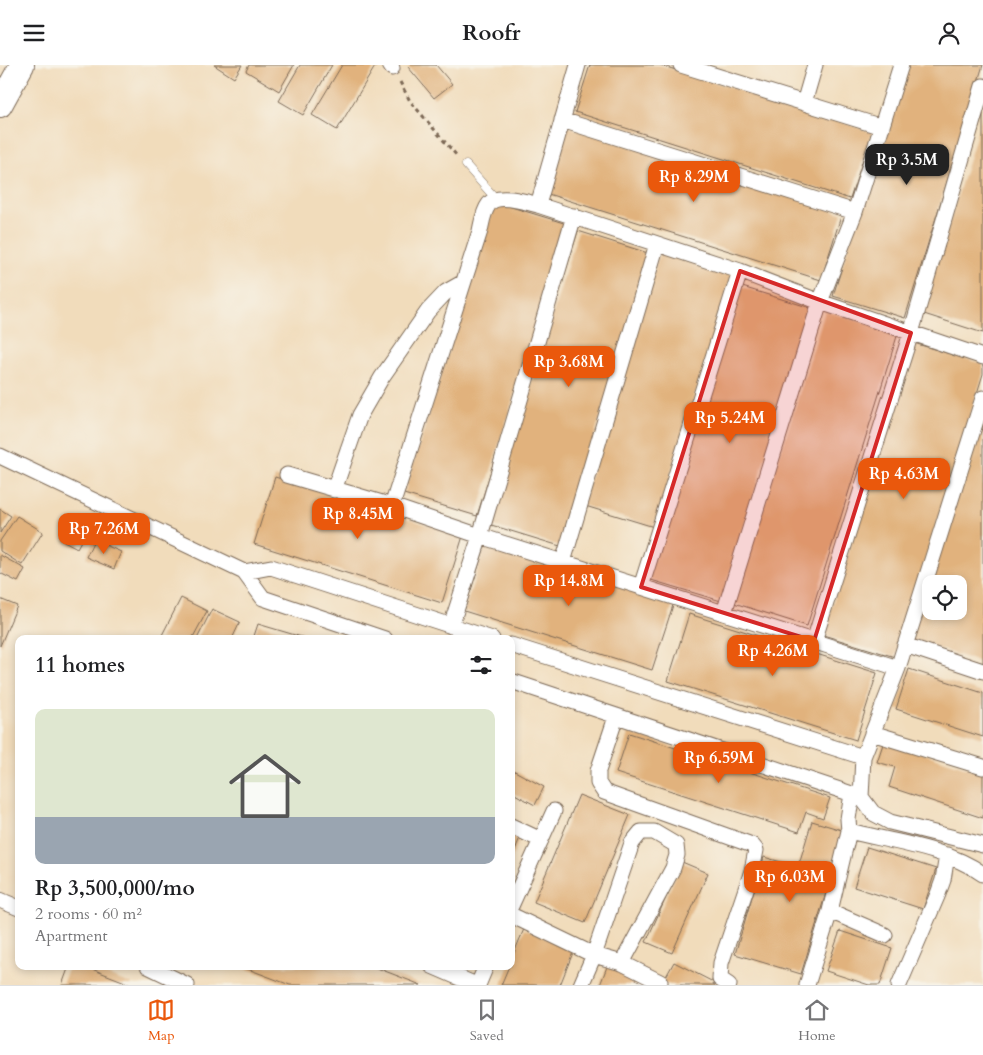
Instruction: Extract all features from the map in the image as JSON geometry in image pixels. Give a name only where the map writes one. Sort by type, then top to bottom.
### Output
[{"type":"main road","points":[[0,103],[22,65]]},
{"type":"street","points":[[538,205],[578,65]]},
{"type":"street","points":[[681,65],[882,127]]},
{"type":"street","points":[[804,103],[815,65]]},
{"type":"street","points":[[724,613],[820,302],[856,212],[901,65]]},
{"type":"street","points":[[814,641],[911,333],[983,86]]},
{"type":"street","points":[[562,120],[856,212]]},
{"type":"street","points":[[392,506],[485,212],[490,203],[496,199],[524,201],[574,216],[740,271],[820,302],[983,357]]},
{"type":"street","points":[[451,626],[480,536],[574,216]]},
{"type":"street","points":[[563,562],[656,244]]},
{"type":"street","points":[[641,587],[740,271]]},
{"type":"street","points":[[334,490],[360,415],[382,377],[428,311],[446,292],[462,283]]},
{"type":"street","points":[[807,985],[830,911],[850,831],[848,819],[857,796],[863,757],[898,668],[983,398]]},
{"type":"street","points":[[0,456],[244,572],[263,598],[373,635]]},
{"type":"street","points":[[287,475],[392,506],[480,536],[898,668]]},
{"type":"street","points":[[244,572],[271,567],[479,635]]},
{"type":"street","points":[[905,645],[983,671]]},
{"type":"street","points":[[515,646],[863,757]]},
{"type":"street","points":[[515,682],[857,796],[873,813],[890,822],[983,845]]},
{"type":"street","points":[[616,717],[598,771],[598,783],[604,792],[752,845],[756,850],[752,871],[720,963],[720,979],[729,985]]},
{"type":"street","points":[[872,733],[983,767]]},
{"type":"street","points":[[515,897],[554,811]]},
{"type":"street","points":[[515,828],[541,840]]},
{"type":"street","points":[[850,831],[947,855],[983,874]]},
{"type":"street","points":[[581,985],[594,955],[632,843],[642,832],[654,832],[676,845],[677,855],[673,868],[622,963]]},
{"type":"street","points":[[899,985],[938,894],[943,880],[947,855]]},
{"type":"street","points":[[0,900],[15,906]]},
{"type":"street","points":[[830,911],[885,935]]},
{"type":"street","points":[[515,917],[594,955],[622,963],[660,982]]},
{"type":"street","points":[[159,970],[187,985]]},
{"type":"street","points":[[441,970],[477,985],[484,970]]},
{"type":"lane","points":[[466,165],[496,199]]},
{"type":"path","points":[[391,66],[410,101],[466,165]]},
{"type":"highlighted area","points":[[740,271],[911,333],[814,641],[641,587]]},
{"type":"building","points":[[214,65],[242,65],[234,78]]},
{"type":"building","points":[[249,65],[294,65],[279,91],[246,71]]},
{"type":"building","points":[[300,65],[332,65],[303,115],[279,101]]},
{"type":"building","points":[[342,65],[376,65],[337,130],[312,115]]},
{"type":"building","points":[[411,65],[436,65],[452,84],[434,98],[408,67]]},
{"type":"building","points":[[590,65],[660,65],[872,132],[850,199],[575,112]]},
{"type":"building","points":[[905,65],[983,65],[905,318],[833,296]]},
{"type":"building","points":[[983,114],[983,333],[921,313]]},
{"type":"building","points":[[566,126],[842,213],[821,280],[545,193]]},
{"type":"building","points":[[495,202],[567,224],[477,516],[404,494]]},
{"type":"building","points":[[578,231],[651,254],[560,546],[488,524]]},
{"type":"building","points":[[661,250],[733,272],[654,527],[582,505]]},
{"type":"building","points":[[739,286],[811,308],[721,601],[648,579]]},
{"type":"building","points":[[825,311],[898,333],[807,626],[734,603]]},
{"type":"building","points":[[914,343],[983,364],[983,374],[895,657],[823,635]]},
{"type":"building","points":[[983,411],[983,663],[911,640],[922,605],[922,620],[967,620],[967,575],[931,575]]},
{"type":"building","points":[[275,477],[463,536],[442,603],[254,544]]},
{"type":"building","points":[[0,509],[11,516],[0,533]]},
{"type":"building","points":[[17,516],[43,532],[22,565],[0,551],[0,541]]},
{"type":"building","points":[[76,519],[89,527],[77,548],[64,541]]},
{"type":"building","points":[[94,540],[121,552],[114,569],[86,557]]},
{"type":"building","points":[[486,543],[674,602],[652,670],[464,611]]},
{"type":"building","points":[[0,555],[25,569],[18,582],[0,573]]},
{"type":"building","points":[[181,598],[207,611],[194,635],[162,635]]},
{"type":"building","points":[[0,599],[17,606],[0,646]]},
{"type":"building","points":[[212,609],[240,622],[234,635],[199,635]]},
{"type":"building","points":[[689,614],[877,673],[856,740],[668,681]]},
{"type":"building","points":[[258,624],[295,635],[254,635]]},
{"type":"building","points":[[909,669],[983,693],[983,737],[896,709]]},
{"type":"building","points":[[629,733],[830,798],[823,818],[806,812],[799,832],[616,773]]},
{"type":"building","points":[[884,741],[983,773],[983,818],[889,787],[895,767],[877,762]]},
{"type":"building","points":[[515,771],[544,787],[535,805],[515,794]]},
{"type":"building","points":[[579,795],[630,815],[585,923],[534,902]]},
{"type":"building","points":[[812,821],[845,831],[801,974],[735,954],[764,857],[798,867]]},
{"type":"building","points":[[515,833],[521,835],[515,850]]},
{"type":"building","points":[[867,847],[936,869],[923,909],[854,887]]},
{"type":"building","points":[[682,862],[708,873],[672,953],[646,942]]},
{"type":"building","points":[[524,929],[574,950],[560,985],[501,985],[507,970],[515,970],[515,950]]},
{"type":"building","points":[[840,931],[892,948],[880,985],[869,985],[826,971]]},
{"type":"building","points":[[674,962],[719,985],[670,985],[663,982]]},
{"type":"building","points":[[608,964],[658,985],[600,985]]},
{"type":"building","points":[[68,970],[94,970],[133,985],[62,985]]},
{"type":"building","points":[[251,970],[382,970],[421,985],[290,985]]}]
